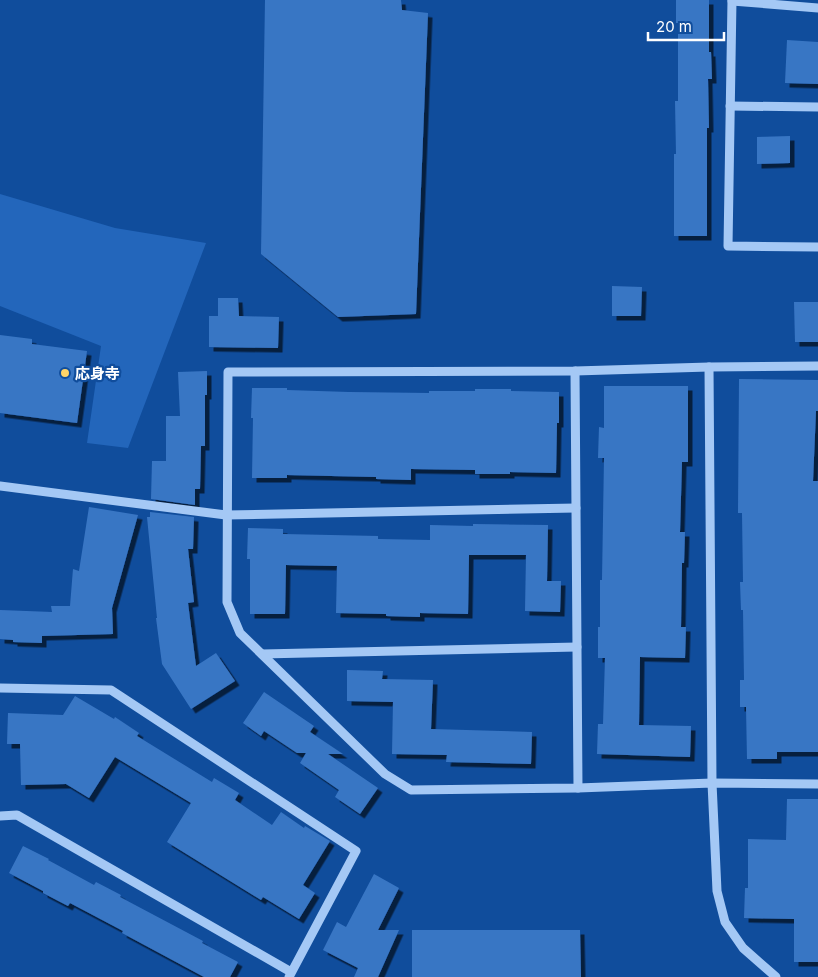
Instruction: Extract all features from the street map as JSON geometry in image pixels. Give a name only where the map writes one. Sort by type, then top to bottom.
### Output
[{"type":"street","points":[[818,8],[732,0],[728,246],[818,247]]},
{"type":"street","points":[[730,106],[818,107]]},
{"type":"street","points":[[818,366],[709,366],[575,371],[228,372],[226,515],[227,602],[240,633],[385,774],[411,790],[578,788],[712,783],[818,784]]},
{"type":"street","points":[[709,366],[712,783],[717,891],[725,922],[743,948],[776,977]]},
{"type":"street","points":[[575,371],[578,788]]},
{"type":"street","points":[[0,486],[226,515],[576,508]]},
{"type":"street","points":[[262,654],[576,647]]},
{"type":"street","points":[[0,688],[111,690],[356,851],[290,975],[17,815],[0,816]]},
{"type":"shaded area","points":[[0,194],[115,228],[206,243],[128,448],[87,443],[101,346],[0,306]]},
{"type":"building","points":[[265,0],[401,0],[402,10],[428,13],[416,314],[338,317],[261,254]]},
{"type":"building","points":[[676,0],[709,0],[709,52],[711,52],[712,79],[708,79],[707,236],[674,236],[675,101],[678,101],[678,23],[676,23]]},
{"type":"building","points":[[787,40],[818,42],[818,84],[785,83]]},
{"type":"building","points":[[790,136],[790,163],[757,164],[757,137]]},
{"type":"building","points":[[612,286],[642,287],[641,316],[612,316]]},
{"type":"building","points":[[218,298],[238,298],[239,316],[279,317],[278,348],[209,347],[209,316],[218,316]]},
{"type":"building","points":[[794,302],[818,302],[818,342],[795,342]]},
{"type":"building","name":"応身寺","points":[[0,335],[32,339],[32,344],[87,351],[77,423],[0,413]]},
{"type":"building","points":[[207,371],[205,446],[201,446],[200,489],[195,489],[195,505],[151,499],[152,461],[166,461],[166,416],[180,416],[178,372]]},
{"type":"building","points":[[739,379],[818,380],[818,411],[816,411],[813,481],[818,481],[818,752],[777,752],[777,759],[747,759],[746,707],[740,707],[740,680],[744,680],[743,610],[741,610],[740,582],[743,582],[742,513],[738,513]]},
{"type":"building","points":[[604,386],[688,386],[688,462],[682,462],[680,532],[685,532],[684,563],[682,563],[681,627],[686,627],[685,658],[640,657],[639,725],[691,726],[690,757],[597,754],[598,724],[603,724],[605,658],[598,658],[600,580],[602,580],[604,458],[598,458],[599,427],[604,428]]},
{"type":"building","points":[[252,388],[349,392],[429,393],[429,391],[511,389],[511,391],[559,392],[556,473],[510,472],[510,474],[475,474],[475,470],[411,469],[411,480],[376,479],[376,477],[287,475],[287,478],[252,478]]},
{"type":"building","points":[[89,507],[138,515],[112,608],[113,634],[42,636],[42,643],[13,642],[13,640],[0,639],[0,610],[52,612],[51,606],[70,606],[73,569],[79,571]]},
{"type":"building","points":[[150,512],[194,517],[193,549],[188,549],[194,602],[188,603],[196,666],[216,653],[235,681],[191,709],[162,664],[147,517],[150,517]]},
{"type":"building","points":[[473,524],[548,525],[547,581],[561,581],[560,612],[525,611],[526,555],[469,555],[468,614],[420,613],[420,617],[336,613],[337,566],[286,565],[285,614],[250,614],[250,559],[247,559],[248,528],[283,529],[283,534],[378,536],[378,539],[430,540],[430,525],[473,526]]},
{"type":"building","points":[[347,670],[383,671],[382,679],[433,680],[431,729],[532,732],[531,764],[446,762],[447,755],[392,754],[393,702],[347,701]]},
{"type":"building","points":[[264,692],[314,726],[310,732],[343,754],[328,754],[378,788],[360,814],[335,797],[339,790],[300,763],[306,753],[297,753],[264,731],[261,736],[243,723]]},
{"type":"building","points":[[75,696],[114,719],[115,717],[139,733],[137,736],[212,782],[214,778],[239,793],[235,800],[272,825],[281,812],[304,828],[305,826],[330,841],[303,885],[315,893],[299,919],[263,897],[261,900],[167,842],[191,803],[115,757],[89,798],[66,784],[21,785],[20,744],[7,744],[8,713],[63,715]]},
{"type":"building","points":[[787,799],[818,799],[818,962],[794,962],[794,919],[744,918],[745,888],[748,888],[748,839],[786,840]]},
{"type":"building","points":[[23,846],[94,885],[96,882],[121,895],[120,897],[203,941],[202,943],[238,962],[230,977],[204,977],[122,933],[123,931],[70,903],[68,906],[9,873]]},
{"type":"building","points":[[374,874],[399,888],[378,930],[399,930],[378,977],[354,977],[358,968],[323,950],[337,922],[346,927]]},
{"type":"building","points":[[412,930],[580,930],[581,977],[412,977]]},
{"type":"place","name":"応身寺","points":[[65,373]]}]
